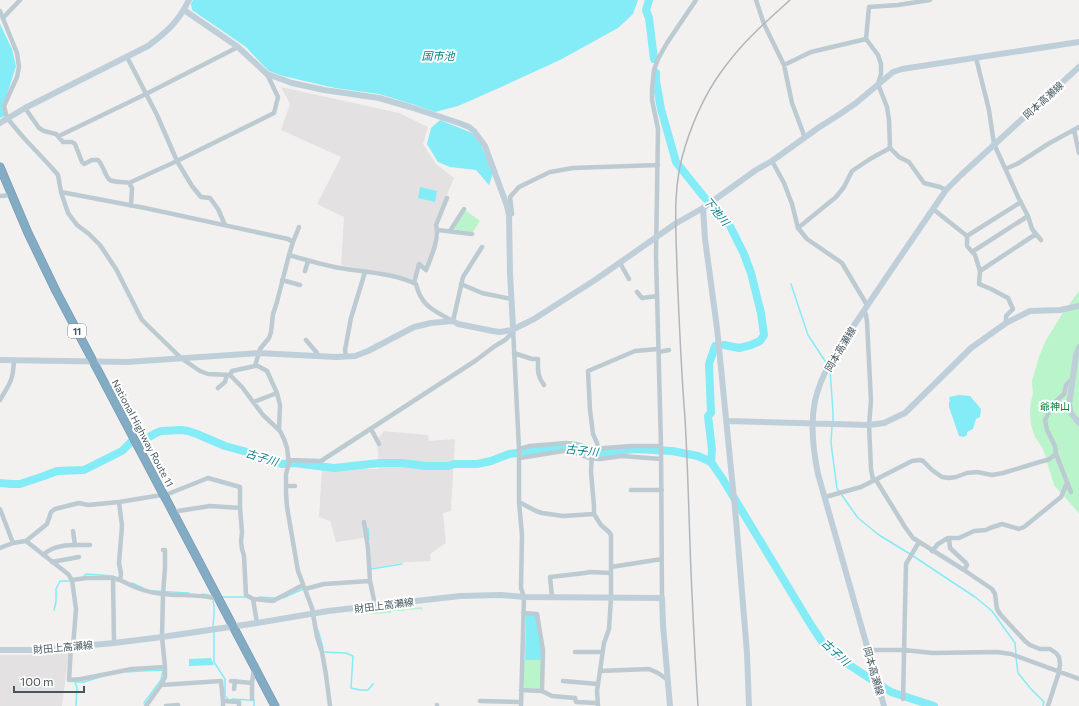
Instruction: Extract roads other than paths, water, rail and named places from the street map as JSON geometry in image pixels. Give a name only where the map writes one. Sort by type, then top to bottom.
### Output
[{"type":"highway","name":"National Highway Route 11","points":[[0,167],[28,233],[56,291],[275,706]]},
{"type":"street","points":[[3,18],[20,0]]},
{"type":"street","points":[[0,123],[25,108],[148,46],[164,34],[175,22],[189,0]]},
{"type":"street","points":[[670,706],[662,598],[662,490],[656,256],[658,129],[652,100],[652,89],[654,70],[658,59],[696,0]]},
{"type":"street","points":[[756,0],[764,24],[784,65],[792,103],[805,138]]},
{"type":"street","points":[[930,0],[898,5],[869,7],[866,39],[878,55],[881,64],[881,74],[878,84],[887,107],[890,148],[899,157],[909,162],[924,183],[946,190]]},
{"type":"street","points":[[25,108],[39,128],[44,131],[54,133],[59,136],[63,142],[72,142],[75,144],[84,164],[92,160],[98,160],[103,166],[109,180],[129,183],[178,161],[274,113],[278,97],[267,74],[238,47],[184,10]]},
{"type":"street","points":[[0,11],[19,60],[19,67],[16,77],[4,106],[7,118],[58,175],[68,213],[77,225],[100,245],[116,270],[142,320],[181,358],[200,371],[208,374],[228,375],[242,387],[263,415],[279,430],[284,439],[287,448],[288,460],[286,486],[287,507],[298,571],[312,608],[312,614],[327,678],[330,706]]},
{"type":"street","points":[[784,65],[811,52],[866,39]]},
{"type":"street","points":[[289,255],[337,268],[386,275],[411,281],[416,284],[421,297],[432,310],[458,324],[500,332],[513,329],[525,324],[545,312],[620,263],[675,224],[703,208],[756,170],[772,161],[856,103],[893,72],[902,69],[1079,42]]},
{"type":"street","points":[[59,136],[238,47]]},
{"type":"street","points":[[127,57],[157,115],[178,161],[192,186],[201,198],[210,198],[218,209],[226,225]]},
{"type":"street","points":[[976,58],[989,110],[994,144],[1028,216],[1032,229],[1041,240]]},
{"type":"street","name":"岡本高瀬線","points":[[884,706],[814,454],[812,439],[815,400],[822,380],[833,358],[946,190],[1079,67]]},
{"type":"street","points":[[267,74],[292,83],[324,90],[379,98],[469,127],[474,131],[485,146],[501,190],[509,216],[514,353],[520,458],[522,535],[521,588],[524,597],[521,704],[480,701]]},
{"type":"street","points":[[1070,75],[1079,74]]},
{"type":"street","points":[[1006,170],[1018,164],[1048,144],[1077,129],[1079,153]]},
{"type":"street","points":[[798,228],[836,197],[844,187],[852,171],[890,148]]},
{"type":"street","points":[[772,161],[784,183],[798,228],[810,242],[842,263],[866,308],[871,401],[869,425],[872,474],[875,480],[913,538],[992,589],[995,594],[997,609],[1000,614],[1025,641],[1035,648],[1050,649],[1056,652],[1059,657],[1059,672],[1048,706]]},
{"type":"street","points":[[509,216],[512,214],[510,197],[519,188],[550,172],[573,168],[658,165]]},
{"type":"street","points":[[129,183],[132,188],[131,206]]},
{"type":"street","points":[[62,192],[226,225],[288,239],[293,242]]},
{"type":"street","points":[[0,196],[12,195]]},
{"type":"street","points":[[414,283],[419,264],[426,270],[432,256],[438,230],[436,224],[447,198]]},
{"type":"street","points":[[967,236],[1021,202]]},
{"type":"street","points":[[703,208],[705,238],[727,421],[747,653],[749,706]]},
{"type":"street","points":[[450,231],[464,209]]},
{"type":"street","points":[[933,209],[967,236]]},
{"type":"street","points":[[972,252],[1028,216]]},
{"type":"street","points":[[255,366],[258,353],[269,338],[271,332],[273,314],[282,280],[299,227]]},
{"type":"street","points":[[438,230],[472,234]]},
{"type":"street","points":[[980,271],[1036,234]]},
{"type":"street","points":[[967,236],[967,246],[975,255],[980,271],[979,284],[991,288],[1008,298],[1013,309],[1006,316],[1006,323]]},
{"type":"street","points":[[453,321],[463,277],[482,247]]},
{"type":"street","points":[[305,271],[308,261]]},
{"type":"street","points":[[620,263],[629,279]]},
{"type":"street","points":[[346,356],[345,350],[351,318],[365,272]]},
{"type":"street","points":[[282,280],[300,285]]},
{"type":"street","points":[[461,284],[482,293],[512,299]]},
{"type":"street","points":[[637,292],[642,298],[657,296]]},
{"type":"street","points":[[727,421],[869,425],[884,423],[905,413],[971,348],[1006,323],[1030,311],[1060,310],[1079,306]]},
{"type":"street","points":[[0,360],[127,362],[258,353],[336,358],[354,356],[368,351],[405,331],[418,326],[453,321]]},
{"type":"street","points":[[288,460],[321,462],[505,340],[513,329]]},
{"type":"street","points":[[306,340],[318,356]]},
{"type":"street","points":[[1079,347],[1076,354],[1070,405],[1070,413],[1079,423]]},
{"type":"street","points":[[598,448],[593,434],[588,371],[635,351],[669,350]]},
{"type":"street","points":[[514,353],[532,359],[538,359],[538,374],[544,384]]},
{"type":"street","points":[[0,400],[10,385],[14,360]]},
{"type":"street","points":[[218,388],[225,382],[228,375],[232,371],[255,366],[267,371],[277,393],[280,405],[279,430]]},
{"type":"street","points":[[1071,492],[1056,454],[1055,446],[1047,430],[1045,420],[1054,403],[1064,394],[1066,385],[1073,378]]},
{"type":"street","points":[[254,402],[277,393]]},
{"type":"street","points":[[371,429],[379,444]]},
{"type":"street","points":[[519,448],[566,443],[576,444],[592,450],[598,448],[632,446],[661,446]]},
{"type":"street","points":[[521,690],[542,691],[552,696],[575,698],[576,702],[598,705],[596,691],[604,643],[609,629],[611,597],[611,535],[601,525],[594,514],[591,472],[592,450]]},
{"type":"street","points":[[520,458],[562,451],[600,459],[622,456],[661,459]]},
{"type":"street","points":[[825,497],[861,486],[912,461],[923,461],[942,477],[949,478],[977,472],[992,475],[1003,473],[1048,460],[1056,454]]},
{"type":"street","points":[[0,548],[13,543],[26,541],[47,524],[51,512],[55,509],[79,503],[88,505],[119,502],[168,494],[208,478],[240,487],[241,541],[244,556],[246,595],[253,599],[273,601],[304,587],[370,581]]},
{"type":"street","points":[[932,551],[938,544],[948,538],[959,538],[974,531],[986,530],[1002,524],[1019,529],[1024,527],[1061,497],[1067,483]]},
{"type":"street","points":[[286,486],[295,486]]},
{"type":"street","points":[[631,490],[662,490]]},
{"type":"street","points":[[119,502],[122,526],[119,563],[121,574],[120,580]]},
{"type":"street","points":[[520,502],[542,513],[563,516],[594,514]]},
{"type":"street","points":[[172,512],[210,506],[240,508]]},
{"type":"street","points":[[0,509],[13,543]]},
{"type":"street","points":[[364,522],[366,526],[370,581],[375,605]]},
{"type":"street","points":[[73,531],[75,545]]},
{"type":"street","points":[[949,538],[950,548],[967,565],[964,570]]},
{"type":"street","points":[[26,541],[68,574],[72,580],[76,609],[69,680],[132,669],[165,667]]},
{"type":"street","points":[[903,699],[906,564],[919,542]]},
{"type":"street","points":[[43,555],[48,550],[58,547],[90,545]]},
{"type":"street","points":[[146,706],[165,677],[162,637],[163,594],[166,568],[165,550],[163,550]]},
{"type":"street","points":[[52,562],[79,557]]},
{"type":"street","points":[[611,567],[662,559]]},
{"type":"street","points":[[552,597],[550,577],[585,574],[590,572],[611,573]]},
{"type":"street","points":[[72,580],[86,578],[113,578],[136,588],[153,593],[178,596],[202,596],[218,599]]},
{"type":"street","points":[[113,578],[114,643]]},
{"type":"street","name":"財田上高瀬線","points":[[0,650],[38,650],[114,643],[375,605],[460,596],[501,595],[524,597],[662,598]]},
{"type":"street","points":[[253,599],[257,623]]},
{"type":"street","points":[[523,613],[537,614],[543,650],[542,691]]},
{"type":"street","points":[[868,650],[904,650],[933,653],[997,652],[1011,654],[1079,680]]},
{"type":"street","points":[[575,652],[603,652]]},
{"type":"street","points":[[252,699],[254,667]]},
{"type":"street","points":[[600,671],[649,669],[668,680]]},
{"type":"street","points":[[161,685],[221,681],[223,703],[239,702],[239,706]]},
{"type":"street","points":[[234,689],[233,681],[252,683]]},
{"type":"street","points":[[563,681],[598,684]]},
{"type":"street","points":[[166,706],[178,705]]},
{"type":"water","name":"国市池","points":[[193,0],[638,0],[633,14],[618,28],[560,60],[458,106],[435,112],[379,94],[335,88],[283,76],[269,71],[246,47],[192,10],[191,4]]},
{"type":"water","points":[[0,24],[12,49],[16,66],[5,101],[2,105],[5,116],[0,118]]},
{"type":"water","points":[[440,120],[472,133],[481,145],[493,173],[489,185],[476,170],[450,167],[438,162],[427,144],[431,128]]},
{"type":"water","points":[[420,187],[437,191],[435,202],[418,198]]},
{"type":"water","points":[[959,395],[970,396],[981,409],[980,417],[976,419],[973,429],[967,432],[967,435],[964,437],[959,436],[949,407],[949,397]]},
{"type":"water","points":[[526,615],[536,615],[542,660],[525,660]]},
{"type":"water","points":[[211,658],[214,665],[189,666],[189,659]]},
{"type":"waterway","name":"下池川","points":[[649,0],[646,10],[649,18],[654,59]]},
{"type":"waterway","name":"下池川","points":[[656,73],[661,109],[676,162],[704,197],[729,224],[744,254],[751,273],[761,313],[764,335],[760,341],[751,345],[739,348],[724,345]]},
{"type":"waterway","points":[[791,284],[808,335],[827,364]]},
{"type":"waterway","name":"下池川","points":[[711,462],[712,450],[708,416],[711,413],[709,364],[715,346]]},
{"type":"waterway","points":[[830,369],[833,422]]},
{"type":"waterway","points":[[832,426],[831,443],[837,489],[839,491]]},
{"type":"waterway","name":"古子川","points":[[144,440],[161,431],[188,431],[225,446],[262,456],[275,462],[334,468],[380,463],[402,463],[426,466],[477,464],[491,461],[509,454],[555,448],[569,448],[586,453],[635,449],[672,451],[698,456],[711,462],[722,478],[823,643],[848,664],[891,692],[934,706]]},
{"type":"waterway","name":"古子川","points":[[0,483],[20,484],[57,471],[84,470],[122,451],[131,442]]},
{"type":"waterway","points":[[841,494],[858,518],[879,535],[910,554]]},
{"type":"waterway","points":[[368,528],[369,540]]},
{"type":"waterway","points":[[913,556],[975,597],[992,611],[1015,643],[1016,654]]},
{"type":"waterway","points":[[371,569],[402,564]]},
{"type":"waterway","points":[[84,576],[86,574],[113,576]]},
{"type":"waterway","points":[[54,610],[56,602],[56,589],[60,581],[72,581]]},
{"type":"waterway","points":[[132,583],[143,588]]},
{"type":"waterway","points":[[283,598],[303,589]]},
{"type":"waterway","points":[[153,591],[189,593]]},
{"type":"waterway","points":[[202,594],[209,595]]},
{"type":"waterway","points":[[221,597],[247,597]]},
{"type":"waterway","points":[[259,597],[275,598]]},
{"type":"waterway","points":[[213,601],[213,628]]},
{"type":"waterway","points":[[318,630],[323,648]]},
{"type":"waterway","points":[[214,632],[214,662],[225,679],[225,696],[228,699]]},
{"type":"waterway","points":[[325,652],[346,653],[353,656],[351,688],[368,690],[373,684]]},
{"type":"waterway","points":[[1016,657],[1018,673],[1044,702],[1043,706]]},
{"type":"waterway","points":[[127,672],[163,670],[161,680],[144,703]]},
{"type":"waterway","points":[[76,706],[77,688],[75,682],[84,682],[100,677]]},
{"type":"waterway","points":[[232,699],[250,700]]},
{"type":"waterway","points":[[254,699],[254,706]]},
{"type":"railway","points":[[698,706],[686,437],[681,363],[677,269],[676,192],[685,147],[702,104],[714,83],[720,73],[741,47],[790,0]]},
{"type":"park label","name":"爺神山","points":[[1055,406]]}]
